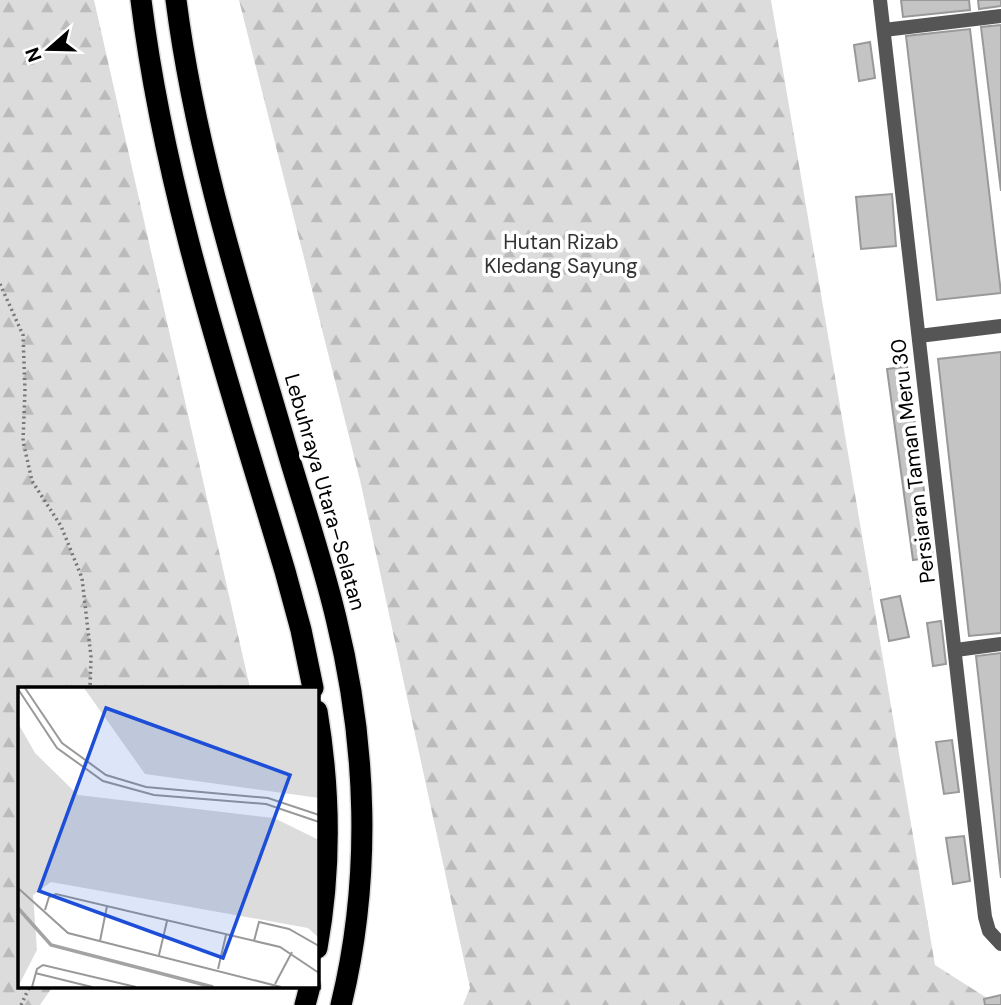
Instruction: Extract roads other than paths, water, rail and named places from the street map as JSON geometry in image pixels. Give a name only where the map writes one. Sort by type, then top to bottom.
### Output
[{"type":"highway","points":[[141,0],[150,69],[175,186],[285,571],[313,687]]},
{"type":"highway","name":"Lebuhraya Utara–Selatan","points":[[176,0],[184,63],[195,117],[229,249],[330,596],[356,726],[362,781],[360,880],[354,940],[341,1005]]},
{"type":"highway","points":[[318,720],[325,780],[327,839],[325,887],[318,940]]},
{"type":"highway","points":[[305,1005],[309,988]]},
{"type":"street","name":"Persiaran Taman Meru 30","points":[[880,0],[985,917],[989,931],[1001,944]]},
{"type":"street","points":[[884,30],[1001,16]]},
{"type":"street","points":[[919,336],[1001,326]]},
{"type":"street","points":[[956,650],[1001,644]]},
{"type":"park label","name":"Hutan Rizab Kledang Sayung","points":[[561,254]]}]
